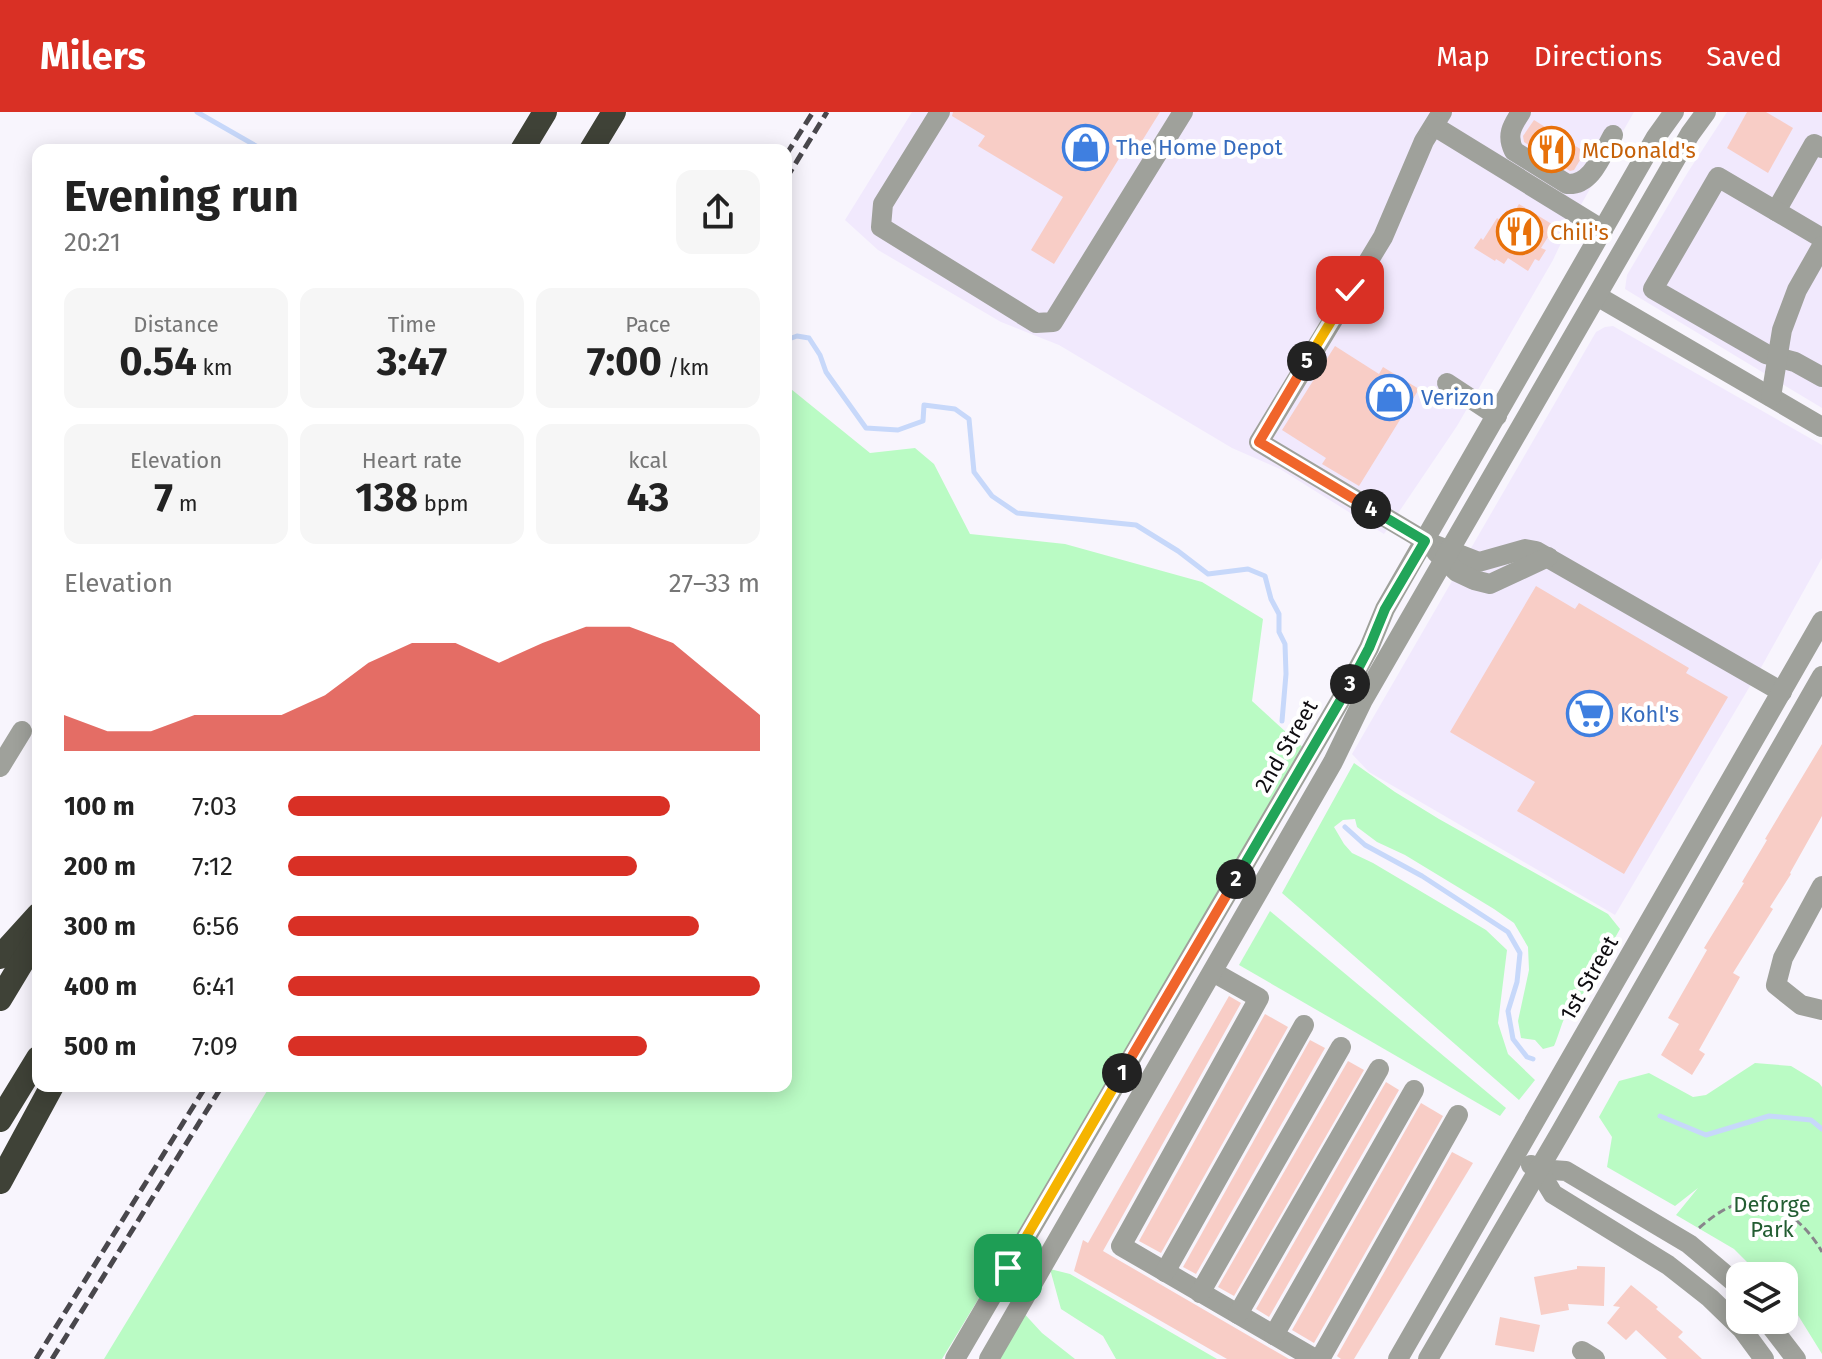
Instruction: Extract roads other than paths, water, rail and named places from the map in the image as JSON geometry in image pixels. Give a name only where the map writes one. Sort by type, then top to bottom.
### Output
[{"type":"highway","points":[[526,144],[545,112]]},
{"type":"highway","points":[[595,144],[614,112]]},
{"type":"highway","points":[[0,957],[32,922]]},
{"type":"highway","points":[[0,999],[32,946]]},
{"type":"highway","points":[[0,1120],[32,1068]]},
{"type":"highway","points":[[0,1182],[49,1092]]},
{"type":"street","points":[[940,112],[883,204],[881,227],[1036,323],[1053,322],[1183,112]]},
{"type":"street","points":[[1521,112],[1509,135],[1514,151],[1567,184],[1575,185],[1591,173],[1613,135]]},
{"type":"street","name":"2nd Street","points":[[955,1359],[1343,696],[1369,648],[1385,609],[1656,137],[1674,112]]},
{"type":"street","name":"2nd Street","points":[[989,1359],[1333,762],[1363,700],[1690,134],[1706,112]]},
{"type":"street","points":[[1603,230],[1438,119],[1424,141],[1383,237],[1259,442],[1447,554],[1457,572],[1490,584],[1548,557],[1782,692]]},
{"type":"street","points":[[1776,211],[1814,144],[1822,148]]},
{"type":"street","points":[[1822,238],[1718,177],[1653,289],[1766,354],[1795,362],[1822,377]]},
{"type":"street","points":[[1771,397],[1782,330],[1797,290],[1822,246]]},
{"type":"street","points":[[1597,296],[1822,427]]},
{"type":"street","points":[[1447,383],[1497,416]]},
{"type":"street","name":"1st Street","points":[[1398,1359],[1822,621]]},
{"type":"street","points":[[1428,1359],[1822,676]]},
{"type":"street","points":[[0,767],[22,731]]},
{"type":"street","points":[[1822,886],[1783,958],[1776,985],[1801,1005],[1822,1010]]},
{"type":"street","points":[[1213,972],[1259,998],[1121,1246],[1200,1293],[1318,1359],[1458,1115]]},
{"type":"street","points":[[1165,1272],[1304,1025]]},
{"type":"street","points":[[1200,1293],[1341,1047]]},
{"type":"street","points":[[1238,1314],[1379,1069]]},
{"type":"street","points":[[1274,1335],[1414,1090]]},
{"type":"street","points":[[1514,1155],[1538,1169],[1566,1171],[1689,1244],[1726,1277]]},
{"type":"street","points":[[1538,1169],[1553,1194],[1668,1265],[1710,1298],[1742,1329],[1764,1359]]},
{"type":"street","points":[[1777,1334],[1796,1359]]},
{"type":"waterway","points":[[197,112],[253,144]]},
{"type":"waterway","points":[[792,338],[809,338],[826,372],[866,428],[898,430],[923,421],[924,405],[955,409],[969,419],[974,472],[992,496],[1017,513],[1136,525],[1208,574],[1248,569],[1265,576],[1279,614],[1279,632],[1285,644],[1282,721]]},
{"type":"waterway","points":[[1345,827],[1365,845],[1422,876],[1508,932],[1520,953],[1517,982],[1508,1011],[1513,1039],[1527,1057],[1533,1059]]},
{"type":"waterway","points":[[1660,1116],[1706,1135],[1769,1116],[1811,1120],[1822,1129]]},
{"type":"railway","points":[[792,145],[813,112]]},
{"type":"railway","points":[[792,169],[827,112]]},
{"type":"railway","points":[[36,1359],[202,1092]]},
{"type":"railway","points":[[52,1359],[218,1092]]},
{"type":"place","name":"The Home Depot","points":[[1085,147]]},
{"type":"place","name":"McDonald's","points":[[1551,150]]},
{"type":"place","name":"Chili's","points":[[1519,232]]},
{"type":"place","name":"Verizon","points":[[1390,397]]},
{"type":"place","name":"Kohl's","points":[[1589,714]]},
{"type":"park label","name":"Deforge Park","points":[[1772,1216]]}]
